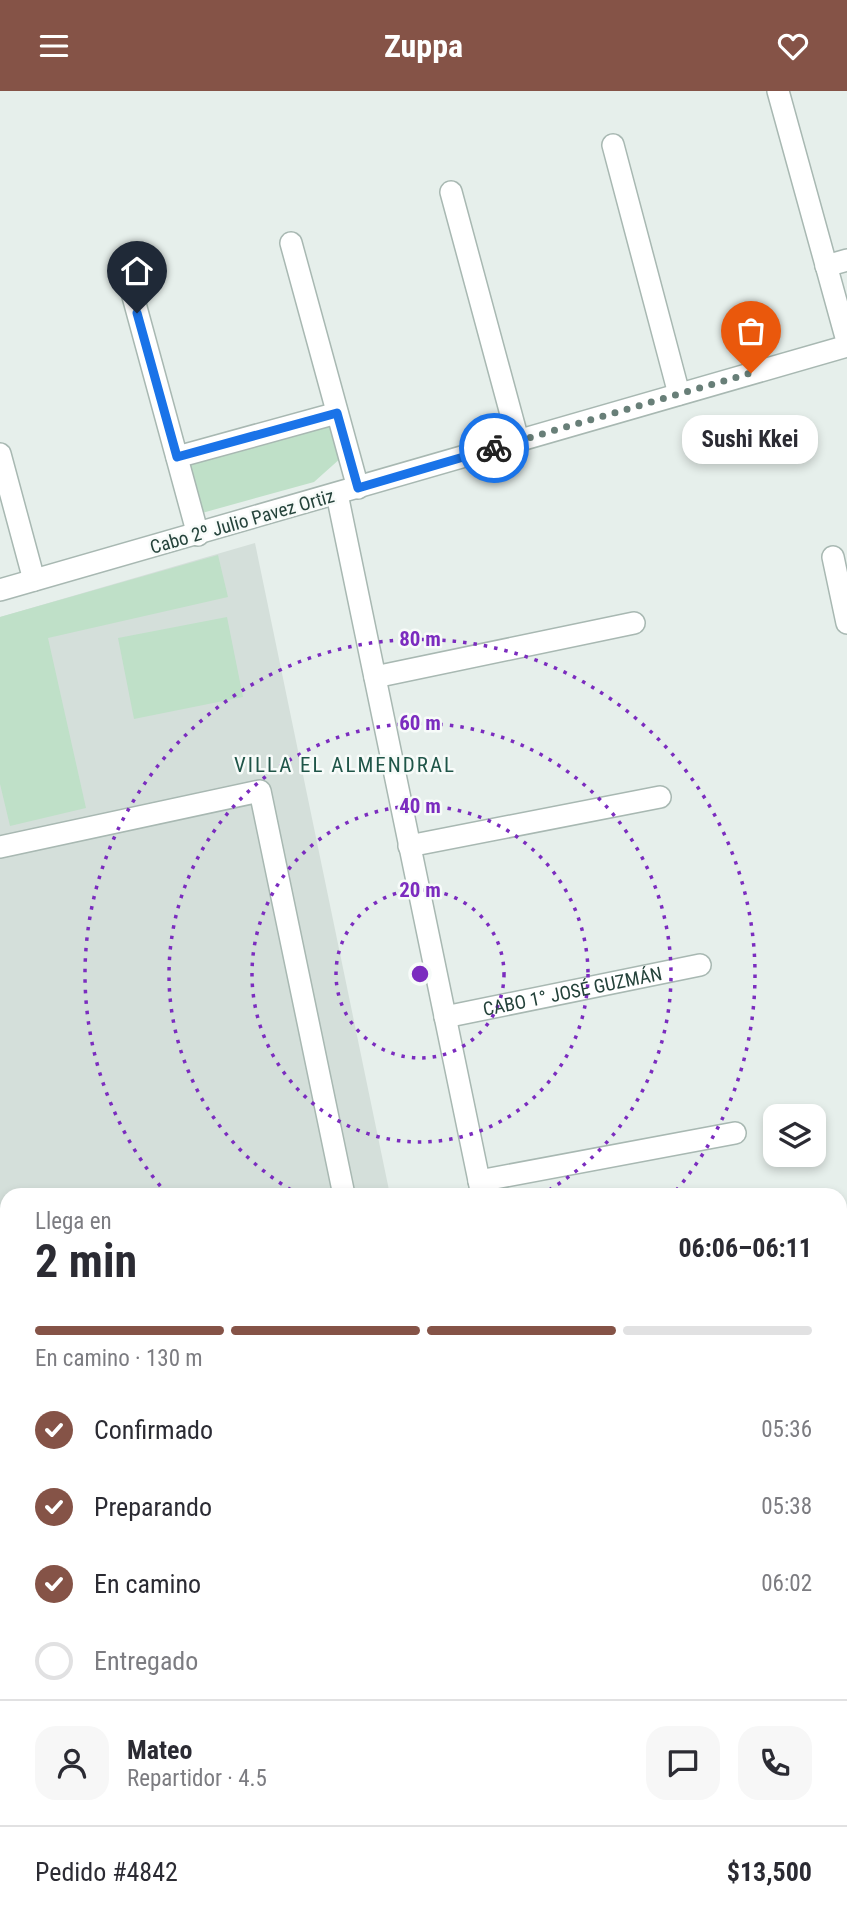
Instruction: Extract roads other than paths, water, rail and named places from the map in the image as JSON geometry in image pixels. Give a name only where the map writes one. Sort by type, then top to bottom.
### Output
[{"type":"street","points":[[778,91],[847,344]]},
{"type":"street","points":[[613,145],[679,394]]},
{"type":"street","points":[[452,192],[519,440]]},
{"type":"street","points":[[291,243],[358,488]]},
{"type":"street","points":[[826,266],[847,260]]},
{"type":"street","points":[[131,289],[198,535]]},
{"type":"street","name":"Cabo 2º Julio Pavez Ortiz","points":[[0,590],[198,535],[847,344]]},
{"type":"street","points":[[177,457],[337,413]]},
{"type":"street","points":[[0,454],[34,580]]},
{"type":"street","points":[[337,494],[480,1188],[735,1132]]},
{"type":"street","points":[[833,557],[847,623]]},
{"type":"street","points":[[375,677],[634,623]]},
{"type":"street","points":[[0,847],[260,791],[343,1188]]},
{"type":"street","points":[[410,846],[660,797]]},
{"type":"street","name":"CABO 1° JOSÉ GUZMÁN","points":[[445,1017],[700,965]]},
{"type":"place","name":"Sushi Kkei","points":[[751,373]]},
{"type":"district","name":"VILLA EL ALMENDRAL","points":[[345,765]]}]
